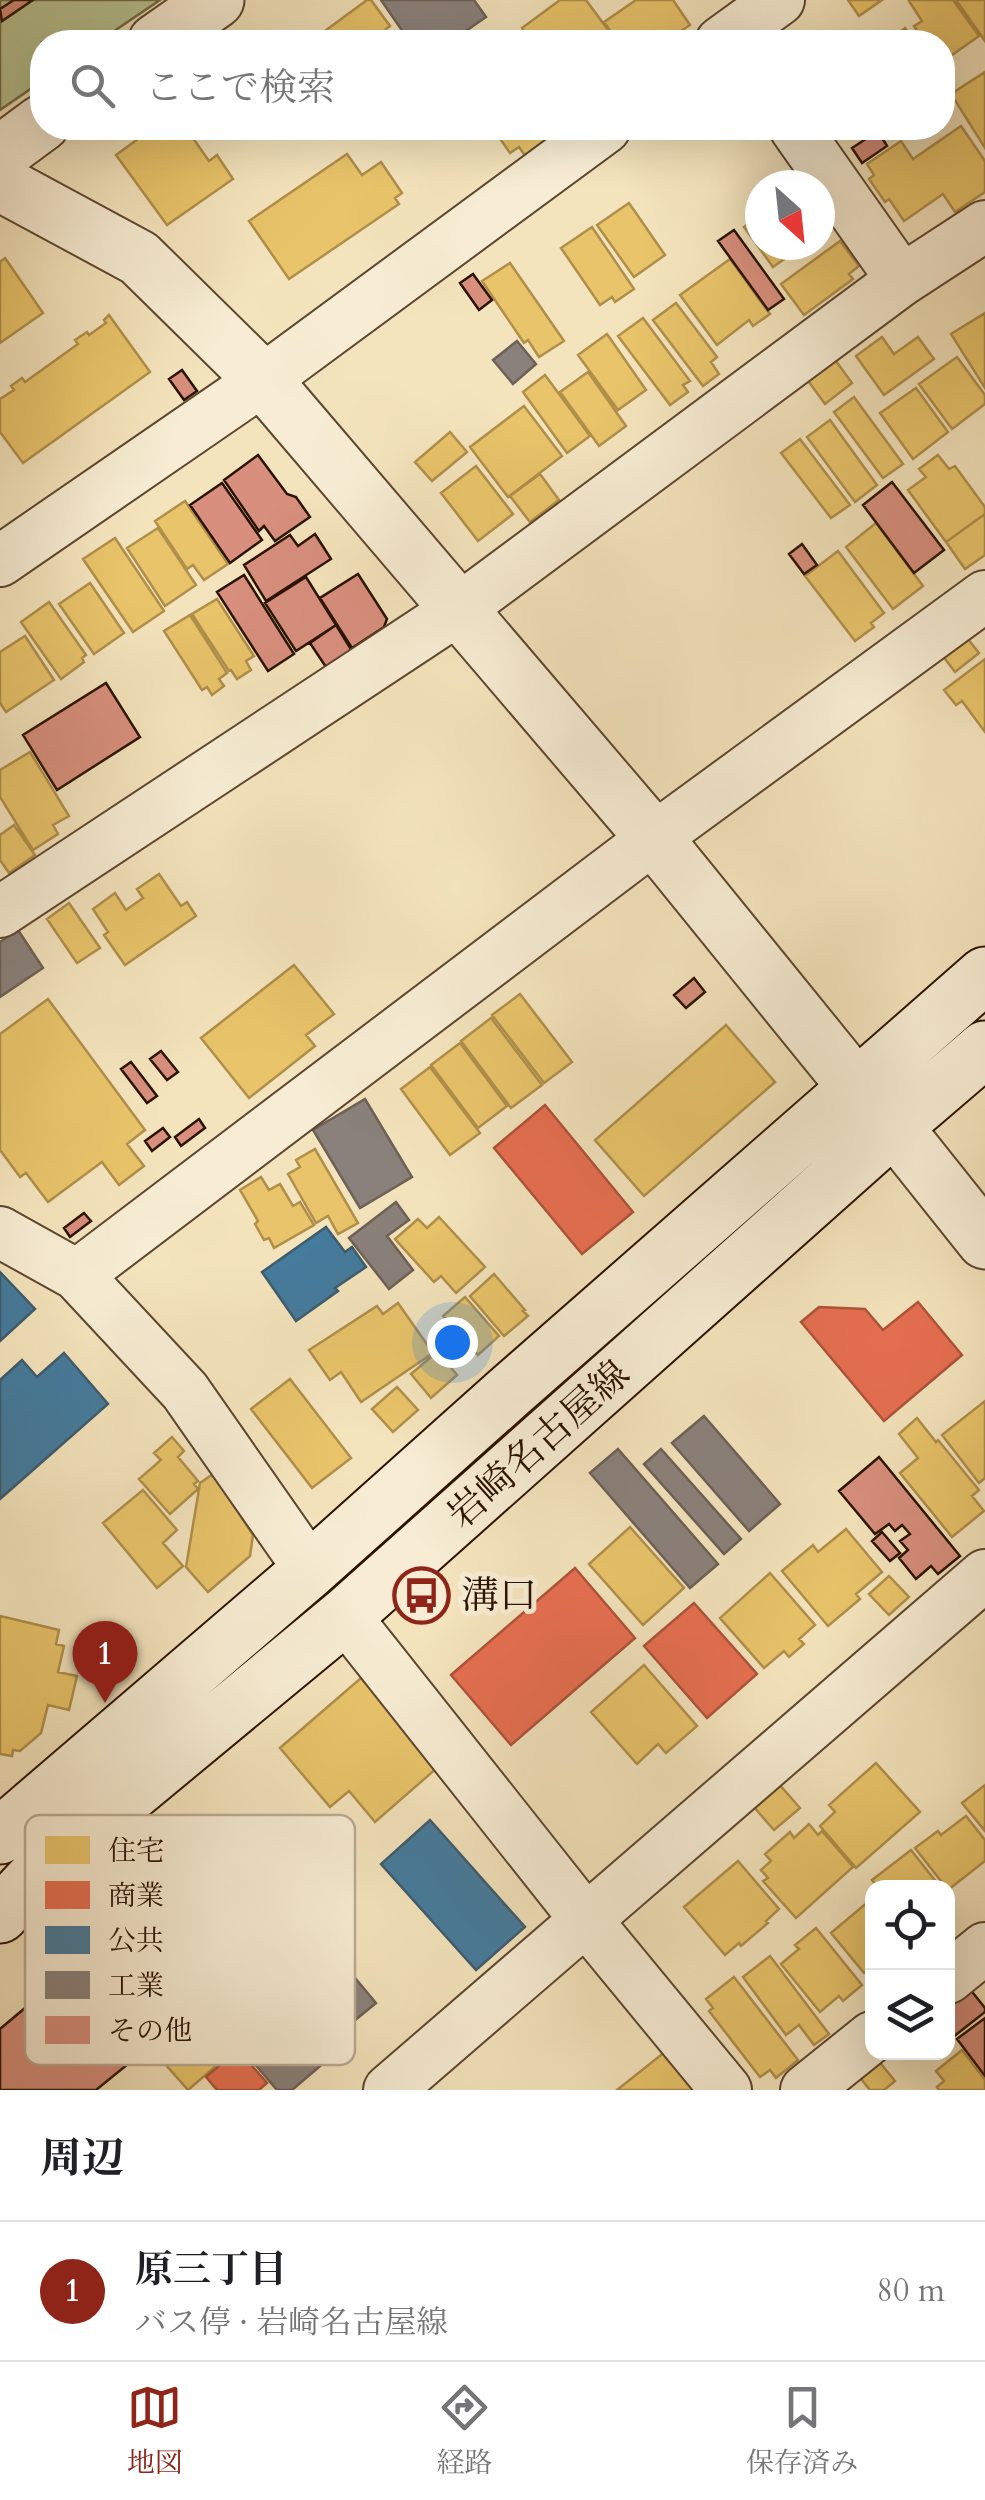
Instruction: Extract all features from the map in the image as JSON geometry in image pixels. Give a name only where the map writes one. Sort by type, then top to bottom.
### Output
[{"type":"main road","points":[[173,30],[216,0]]},
{"type":"main road","points":[[0,154],[30,133]]},
{"type":"main road","points":[[0,183],[139,258],[263,380],[654,838],[985,1241]]},
{"type":"main road","name":"岩崎名古屋線","points":[[0,1836],[310,1570],[985,975]]},
{"type":"main road","name":"岩崎名古屋線","points":[[105,1815],[345,1616],[985,1049]]},
{"type":"main road","name":"岩崎名古屋線","points":[[0,1915],[25,1888]]},
{"type":"street","points":[[723,30],[779,0]]},
{"type":"street","points":[[0,562],[263,380],[590,140]]},
{"type":"street","points":[[803,140],[902,280]]},
{"type":"street","points":[[0,912],[459,610],[902,280],[985,226]]},
{"type":"street","points":[[77,1275],[654,838],[985,596]]},
{"type":"street","points":[[0,1232],[77,1275],[186,1391],[310,1570]]},
{"type":"street","points":[[389,2090],[985,1575]]},
{"type":"street","points":[[345,1616],[726,2090]]},
{"type":"street","points":[[955,1972],[985,1948]]},
{"type":"street","points":[[806,2090],[865,2043]]},
{"type":"green space","points":[[0,0],[160,0],[116,30],[30,30],[30,89],[0,110]]},
{"type":"building: 住宅","points":[[367,0],[390,26],[387,30],[326,30]]},
{"type":"building: 住宅","points":[[560,0],[586,0],[608,30],[523,30]]},
{"type":"building: 住宅","points":[[636,0],[673,0],[690,25],[682,30],[610,30],[604,22]]},
{"type":"building: 住宅","points":[[848,0],[882,0],[859,16]]},
{"type":"building: 住宅","points":[[953,0],[979,36],[955,53],[955,30],[917,30],[914,26],[922,21],[909,1]]},
{"type":"building: 住宅","points":[[956,0],[985,0],[985,41]]},
{"type":"building: 住宅","points":[[985,72],[985,148],[955,100],[955,91]]},
{"type":"building: 住宅","points":[[961,126],[985,161],[985,192],[955,212],[943,194],[904,221],[869,179],[874,175],[867,164],[901,141],[913,159],[941,140],[955,140],[955,130]]},
{"type":"building: 住宅","points":[[137,140],[194,140],[209,161],[217,155],[233,179],[167,225],[116,155]]},
{"type":"building: 住宅","points":[[501,140],[552,140],[526,157],[519,147],[510,153]]},
{"type":"building: 住宅","points":[[347,154],[362,175],[381,162],[402,193],[395,198],[399,204],[289,279],[249,221]]},
{"type":"building: 住宅","points":[[629,203],[665,255],[634,277],[597,225]]},
{"type":"building: 住宅","points":[[592,227],[634,289],[615,302],[612,297],[600,305],[561,248]]},
{"type":"building: 住宅","points":[[840,241],[859,266],[849,274],[853,279],[804,315],[781,284],[814,260],[835,260],[835,245]]},
{"type":"building: 住宅","points":[[5,258],[43,313],[0,343],[0,262]]},
{"type":"building: 住宅","points":[[730,259],[770,314],[753,326],[749,320],[717,345],[680,295]]},
{"type":"building: 住宅","points":[[510,263],[564,341],[539,357],[528,340],[524,343],[482,281]]},
{"type":"building: 住宅","points":[[676,303],[717,357],[711,362],[719,374],[703,386],[653,320]]},
{"type":"building: 住宅","points":[[985,313],[985,388],[951,334]]},
{"type":"building: 住宅","points":[[109,315],[150,372],[23,463],[0,432],[0,399],[14,390],[11,386],[22,378],[25,382],[78,344],[75,340],[106,323]]},
{"type":"building: 住宅","points":[[643,318],[690,381],[683,385],[688,392],[670,405],[618,336]]},
{"type":"building: 住宅","points":[[607,334],[646,390],[618,410],[578,355]]},
{"type":"building: 住宅","points":[[882,337],[894,354],[918,337],[934,359],[884,395],[856,356]]},
{"type":"building: 住宅","points":[[833,357],[852,383],[825,404],[806,378]]},
{"type":"building: 住宅","points":[[957,357],[985,395],[985,404],[952,429],[919,384]]},
{"type":"building: 住宅","points":[[588,372],[626,426],[599,446],[560,392]]},
{"type":"building: 住宅","points":[[545,375],[590,436],[567,453],[523,392]]},
{"type":"building: 住宅","points":[[916,388],[948,432],[913,459],[880,413]]},
{"type":"building: 住宅","points":[[854,397],[903,464],[883,478],[834,412]]},
{"type":"building: 住宅","points":[[524,406],[562,456],[508,497],[470,447]]},
{"type":"building: 住宅","points":[[830,420],[877,485],[855,502],[807,437]]},
{"type":"building: 住宅","points":[[450,432],[467,452],[432,481],[415,462]]},
{"type":"building: 住宅","points":[[800,439],[850,505],[831,518],[781,453]]},
{"type":"building: 住宅","points":[[938,455],[949,469],[955,466],[985,507],[985,514],[946,542],[908,490],[926,477],[919,469]]},
{"type":"building: 住宅","points":[[476,466],[513,514],[478,541],[441,493]]},
{"type":"building: 住宅","points":[[540,474],[559,500],[530,522],[510,496]]},
{"type":"building: 住宅","points":[[185,501],[228,564],[204,580],[193,565],[187,569],[155,521]]},
{"type":"building: 住宅","points":[[985,514],[985,555],[965,569],[946,542]]},
{"type":"building: 住宅","points":[[876,523],[923,586],[893,609],[846,547]]},
{"type":"building: 住宅","points":[[158,528],[196,585],[165,606],[127,548]]},
{"type":"building: 住宅","points":[[115,538],[164,611],[133,632],[83,559]]},
{"type":"building: 住宅","points":[[838,551],[884,613],[871,623],[874,627],[855,641],[805,576]]},
{"type":"building: 住宅","points":[[90,583],[124,633],[94,654],[59,604]]},
{"type":"building: 住宅","points":[[217,599],[254,656],[246,661],[251,670],[237,679],[192,614]]},
{"type":"building: 住宅","points":[[49,602],[86,655],[82,658],[84,662],[61,679],[21,622]]},
{"type":"building: 住宅","points":[[190,615],[227,673],[219,679],[224,686],[212,695],[207,687],[202,690],[164,631]]},
{"type":"building: 住宅","points":[[960,629],[979,653],[955,672],[936,647]]},
{"type":"building: 住宅","points":[[25,636],[54,680],[6,712],[0,703],[0,652]]},
{"type":"building: 住宅","points":[[985,659],[985,732],[962,701],[956,705],[944,690]]},
{"type":"building: 住宅","points":[[30,752],[69,816],[53,825],[58,834],[33,850],[0,797],[0,770]]},
{"type":"building: 住宅","points":[[14,825],[35,855],[9,873],[0,860],[0,835]]},
{"type":"building: 住宅","points":[[159,874],[181,906],[187,902],[196,916],[125,965],[104,935],[108,932],[93,909],[115,893],[126,910],[143,898],[137,889]]},
{"type":"building: 住宅","points":[[69,903],[100,948],[77,963],[47,919]]},
{"type":"building: 住宅","points":[[294,965],[334,1014],[306,1035],[315,1046],[249,1098],[201,1038]]},
{"type":"building: 住宅","points":[[520,994],[572,1062],[544,1083],[492,1015]]},
{"type":"building: 住宅","points":[[48,999],[145,1130],[127,1144],[144,1166],[119,1185],[102,1162],[48,1202],[26,1173],[20,1177],[0,1150],[0,1034]]},
{"type":"building: 住宅","points":[[491,1018],[542,1085],[511,1108],[461,1041]]},
{"type":"building: 住宅","points":[[726,1025],[775,1082],[644,1196],[595,1140]]},
{"type":"building: 住宅","points":[[460,1043],[507,1106],[478,1128],[431,1065]]},
{"type":"building: 住宅","points":[[430,1067],[480,1133],[450,1155],[401,1089]]},
{"type":"building: 住宅","points":[[315,1149],[358,1223],[338,1234],[328,1216],[316,1223],[288,1174],[300,1167],[296,1160]]},
{"type":"building: 住宅","points":[[261,1177],[269,1190],[280,1184],[293,1206],[300,1202],[314,1225],[274,1248],[269,1238],[264,1240],[240,1190]]},
{"type":"building: 住宅","points":[[439,1217],[485,1267],[456,1293],[441,1276],[434,1282],[395,1239],[418,1219],[427,1228]]},
{"type":"building: 住宅","points":[[494,1274],[528,1316],[504,1336],[470,1296]]},
{"type":"building: 住宅","points":[[465,1297],[499,1336],[478,1355],[443,1316]]},
{"type":"building: 住宅","points":[[398,1303],[433,1353],[361,1402],[341,1372],[330,1380],[309,1350],[377,1306],[383,1314]]},
{"type":"building: 住宅","points":[[438,1351],[457,1375],[431,1398],[411,1374]]},
{"type":"building: 住宅","points":[[290,1379],[351,1458],[312,1488],[251,1409]]},
{"type":"building: 住宅","points":[[397,1387],[418,1410],[393,1432],[372,1409]]},
{"type":"building: 住宅","points":[[985,1401],[985,1478],[979,1483],[942,1435]]},
{"type":"building: 住宅","points":[[917,1418],[979,1490],[972,1496],[984,1511],[952,1537],[900,1473],[918,1458],[899,1434]]},
{"type":"building: 住宅","points":[[172,1437],[184,1451],[178,1457],[198,1481],[194,1484],[198,1489],[170,1514],[139,1479],[161,1460],[154,1453]]},
{"type":"building: 住宅","points":[[213,1474],[253,1535],[250,1556],[208,1592],[186,1567],[200,1483]]},
{"type":"building: 住宅","points":[[143,1490],[177,1530],[163,1543],[183,1566],[157,1588],[103,1523]]},
{"type":"building: 住宅","points":[[630,1527],[684,1588],[643,1625],[589,1564]]},
{"type":"building: 住宅","points":[[846,1529],[882,1572],[856,1594],[860,1599],[828,1626],[782,1571],[813,1545],[818,1552]]},
{"type":"building: 住宅","points":[[770,1573],[815,1625],[799,1639],[804,1644],[789,1657],[784,1651],[764,1668],[720,1618]]},
{"type":"building: 住宅","points":[[889,1576],[909,1597],[889,1615],[869,1594]]},
{"type":"building: 住宅","points":[[0,1616],[59,1630],[56,1644],[64,1646],[58,1672],[77,1676],[69,1710],[48,1705],[41,1733],[20,1751],[13,1750],[12,1756],[0,1754]]},
{"type":"building: 住宅","points":[[644,1665],[697,1726],[666,1753],[658,1744],[637,1764],[591,1712]]},
{"type":"building: 住宅","points":[[361,1678],[438,1767],[375,1822],[349,1791],[330,1807],[280,1748]]},
{"type":"building: 住宅","points":[[876,1763],[920,1812],[856,1868],[820,1826],[835,1812],[829,1805]]},
{"type":"building: 住宅","points":[[779,1784],[800,1808],[774,1830],[753,1806]]},
{"type":"building: 住宅","points":[[985,1785],[985,1831],[962,1803]]},
{"type":"building: 住宅","points":[[966,1816],[985,1840],[985,1861],[955,1885],[955,1880],[940,1880],[915,1848],[938,1831],[941,1835]]},
{"type":"building: 住宅","points":[[809,1824],[818,1835],[822,1831],[853,1867],[796,1918],[763,1881],[768,1878],[761,1870],[771,1861],[765,1854],[790,1832],[794,1838]]},
{"type":"building: 住宅","points":[[911,1850],[935,1880],[872,1880]]},
{"type":"building: 住宅","points":[[738,1861],[779,1909],[741,1946],[739,1943],[725,1955],[684,1907]]},
{"type":"building: 住宅","points":[[865,1904],[864,1973],[831,1933]]},
{"type":"building: 住宅","points":[[816,1928],[862,1985],[843,2001],[839,1996],[820,2012],[781,1964],[799,1949],[795,1945]]},
{"type":"building: 住宅","points":[[770,1956],[829,2034],[814,2045],[799,2025],[786,2035],[743,1977]]},
{"type":"building: 住宅","points":[[734,1977],[798,2060],[776,2078],[770,2070],[760,2077],[709,2011],[713,2008],[706,1999]]},
{"type":"building: 住宅","points":[[962,2050],[985,2080],[985,2090],[939,2090],[937,2087],[944,2081],[936,2071],[955,2060]]},
{"type":"building: 住宅","points":[[666,2051],[697,2090],[617,2090]]},
{"type":"building: 住宅","points":[[878,2060],[895,2081],[884,2090],[870,2090],[857,2074]]},
{"type":"building: 住宅","points":[[166,2065],[217,2065],[188,2090]]},
{"type":"building: 商業","points":[[545,1105],[633,1212],[582,1254],[494,1148]]},
{"type":"building: 商業","points":[[918,1302],[962,1355],[884,1421],[801,1322],[819,1307],[865,1309],[883,1330]]},
{"type":"building: 商業","points":[[575,1568],[635,1638],[511,1745],[451,1675]]},
{"type":"building: 商業","points":[[694,1603],[757,1674],[707,1718],[644,1646]]},
{"type":"building: 商業","points":[[220,2065],[251,2065],[267,2083],[259,2090],[217,2090],[206,2077]]},
{"type":"building: 公共","points":[[326,1227],[345,1252],[352,1247],[366,1267],[296,1321],[262,1272]]},
{"type":"building: 公共","points":[[0,1272],[35,1309],[0,1341]]},
{"type":"building: 公共","points":[[64,1353],[108,1404],[0,1499],[0,1380],[22,1360],[37,1377]]},
{"type":"building: 公共","points":[[430,1820],[525,1927],[476,1970],[381,1864]]},
{"type":"building: 工業","points":[[381,0],[474,0],[486,17],[467,30],[402,30]]},
{"type":"building: 工業","points":[[517,341],[536,364],[513,384],[493,360]]},
{"type":"building: 工業","points":[[18,930],[43,968],[0,997],[0,942]]},
{"type":"building: 工業","points":[[365,1099],[412,1177],[360,1208],[313,1130]]},
{"type":"building: 工業","points":[[396,1202],[409,1220],[387,1236],[413,1270],[389,1289],[349,1238]]},
{"type":"building: 工業","points":[[704,1416],[780,1504],[749,1531],[672,1443]]},
{"type":"building: 工業","points":[[618,1449],[718,1564],[690,1588],[590,1473]]},
{"type":"building: 工業","points":[[661,1449],[741,1539],[724,1554],[644,1464]]},
{"type":"building: 工業","points":[[355,1978],[376,2003],[355,2020]]},
{"type":"building: 工業","points":[[256,2065],[321,2065],[292,2090],[277,2090]]},
{"type":"building: その他","points":[[14,0],[33,0],[2,21],[0,9]]},
{"type":"building: その他","points":[[864,140],[883,140],[887,146],[862,163],[852,148]]},
{"type":"building: その他","points":[[734,230],[745,245],[745,260],[756,260],[784,299],[768,310],[718,241]]},
{"type":"building: その他","points":[[473,274],[492,300],[479,310],[460,283]]},
{"type":"building: その他","points":[[182,370],[197,391],[184,400],[169,379]]},
{"type":"building: その他","points":[[258,455],[310,517],[275,541],[264,526],[259,531],[224,480]]},
{"type":"building: その他","points":[[892,482],[944,550],[914,573],[863,505]]},
{"type":"building: その他","points":[[222,483],[262,540],[230,563],[190,505]]},
{"type":"building: その他","points":[[315,534],[331,559],[266,601],[244,565],[290,535],[298,546]]},
{"type":"building: その他","points":[[802,544],[817,565],[804,574],[789,554]]},
{"type":"building: その他","points":[[358,574],[387,619],[384,627],[352,648],[320,598]]},
{"type":"building: その他","points":[[244,575],[294,654],[268,671],[217,592]]},
{"type":"building: その他","points":[[306,577],[336,625],[296,651],[265,603]]},
{"type":"building: その他","points":[[336,625],[352,651],[326,667],[310,643]]},
{"type":"building: その他","points":[[106,683],[140,737],[57,790],[23,735]]},
{"type":"building: その他","points":[[694,978],[705,992],[686,1008],[674,995]]},
{"type":"building: その他","points":[[161,1051],[178,1072],[167,1080],[150,1059]]},
{"type":"building: その他","points":[[131,1062],[157,1096],[147,1103],[121,1069]]},
{"type":"building: その他","points":[[199,1119],[205,1128],[181,1146],[175,1137]]},
{"type":"building: その他","points":[[163,1128],[170,1137],[152,1151],[145,1141]]},
{"type":"building: その他","points":[[84,1213],[91,1221],[70,1237],[64,1228]]},
{"type":"building: その他","points":[[879,1457],[960,1556],[938,1574],[931,1566],[916,1579],[899,1558],[908,1550],[900,1541],[910,1534],[902,1525],[895,1531],[889,1524],[875,1534],[839,1491]]},
{"type":"building: その他","points":[[882,1532],[900,1553],[890,1561],[872,1541]]},
{"type":"building: その他","points":[[965,1983],[985,2012],[955,2035],[955,1991]]},
{"type":"building: その他","points":[[25,2008],[25,2065],[127,2065],[96,2090],[0,2090],[0,2029]]},
{"type":"building: その他","points":[[985,2018],[985,2076],[957,2039]]},
{"type":"place","name":"溝口","points":[[422,1595]]},
{"type":"place","name":"原三丁目","points":[[105,1703]]}]
